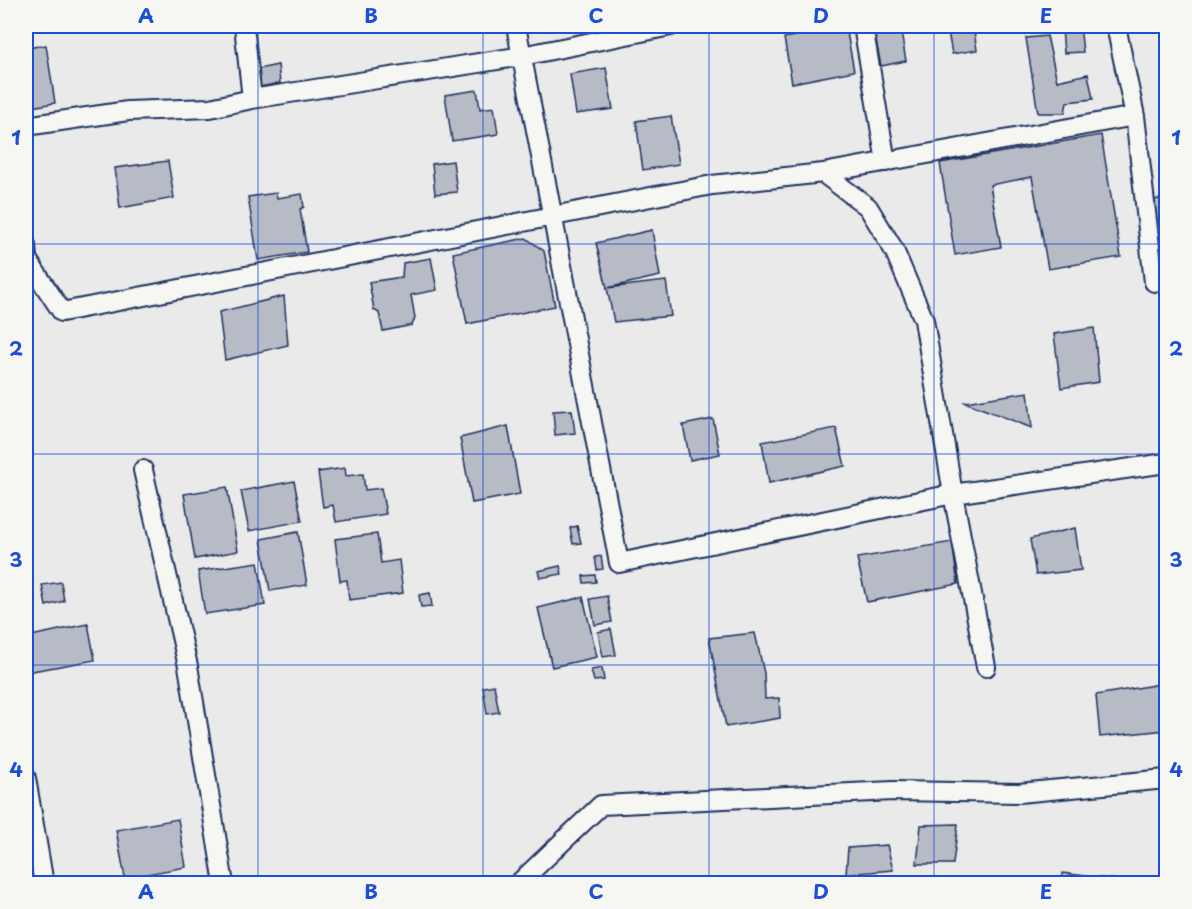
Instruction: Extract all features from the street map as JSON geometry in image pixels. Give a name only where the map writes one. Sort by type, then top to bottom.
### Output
[{"type":"street","points":[[244,26],[252,99]]},
{"type":"street","points":[[516,26],[619,563],[953,494],[1167,463]]},
{"type":"street","points":[[26,126],[128,111],[210,108],[252,99],[522,56],[671,26]]},
{"type":"street","points":[[863,26],[886,162]]},
{"type":"street","points":[[1116,26],[1135,116],[1154,282]]},
{"type":"street","points":[[26,245],[27,259],[62,312],[712,185],[823,173],[1135,116]]},
{"type":"street","points":[[823,173],[868,207],[894,250],[924,320],[953,494],[987,667]]},
{"type":"street","points":[[143,470],[188,666],[224,884]]},
{"type":"street","points":[[26,778],[44,884]]},
{"type":"street","points":[[518,884],[601,805],[893,791],[1019,793],[1167,779]]},
{"type":"building","points":[[294,26],[321,26],[295,30]]},
{"type":"building","points":[[873,26],[900,26],[906,61],[881,66]]},
{"type":"building","points":[[947,26],[973,26],[977,50],[952,54]]},
{"type":"building","points":[[1080,26],[1083,52],[1064,53],[1062,29]]},
{"type":"building","points":[[846,27],[854,71],[792,83],[784,38]]},
{"type":"building","points":[[1047,36],[1057,81],[1088,74],[1093,99],[1067,102],[1065,113],[1038,113],[1026,38]]},
{"type":"building","points":[[46,45],[55,103],[26,108],[26,48]]},
{"type":"building","points":[[278,65],[280,83],[260,87],[258,69]]},
{"type":"building","points":[[606,68],[613,109],[576,114],[570,74]]},
{"type":"building","points":[[477,90],[480,109],[494,107],[498,134],[452,141],[445,95]]},
{"type":"building","points":[[671,116],[679,164],[643,170],[636,121]]},
{"type":"building","points":[[1101,135],[1121,257],[1048,269],[1032,177],[990,185],[1001,247],[955,255],[940,163]]},
{"type":"building","points":[[168,161],[174,198],[120,208],[115,168]]},
{"type":"building","points":[[453,161],[457,192],[435,194],[432,164]]},
{"type":"building","points":[[276,193],[277,198],[302,194],[304,207],[300,209],[307,252],[258,260],[248,197]]},
{"type":"building","points":[[1166,198],[1166,244],[1160,245],[1153,200]]},
{"type":"building","points":[[652,230],[660,276],[607,288],[596,243]]},
{"type":"building","points":[[526,238],[544,251],[555,306],[467,324],[453,253]]},
{"type":"building","points":[[431,258],[437,290],[411,295],[415,318],[412,325],[383,331],[379,313],[374,310],[369,282],[402,277],[403,263]]},
{"type":"building","points":[[666,281],[671,316],[614,322],[607,288]]},
{"type":"building","points":[[284,296],[288,345],[225,360],[219,312]]},
{"type":"building","points":[[1166,296],[1166,325],[1163,297]]},
{"type":"building","points":[[1094,328],[1099,382],[1061,388],[1054,334]]},
{"type":"building","points":[[1028,392],[1032,428],[965,402]]},
{"type":"building","points":[[572,410],[575,433],[555,435],[553,411]]},
{"type":"building","points":[[713,419],[720,454],[690,460],[683,425]]},
{"type":"building","points":[[508,426],[520,494],[472,503],[460,438]]},
{"type":"building","points":[[836,428],[845,466],[769,483],[762,442]]},
{"type":"building","points":[[345,468],[346,476],[363,474],[365,490],[381,488],[386,514],[336,522],[333,505],[323,507],[318,472]]},
{"type":"building","points":[[294,481],[302,521],[249,531],[241,491]]},
{"type":"building","points":[[227,487],[238,551],[195,559],[184,494]]},
{"type":"building","points":[[577,526],[581,543],[573,544],[570,528]]},
{"type":"building","points":[[1075,528],[1081,570],[1036,575],[1030,539]]},
{"type":"building","points":[[298,532],[307,585],[270,591],[261,539]]},
{"type":"building","points":[[377,534],[381,563],[399,560],[403,593],[349,600],[347,580],[340,581],[335,539]]},
{"type":"building","points":[[952,542],[958,584],[867,602],[857,558]]},
{"type":"building","points":[[601,556],[603,569],[597,570],[595,557]]},
{"type":"building","points":[[258,562],[265,605],[205,614],[198,571]]},
{"type":"building","points":[[560,566],[562,574],[540,578],[538,571]]},
{"type":"building","points":[[595,575],[596,582],[584,583],[583,576]]},
{"type":"building","points":[[61,582],[64,601],[46,606],[42,585]]},
{"type":"building","points":[[430,593],[432,606],[421,607],[419,595]]},
{"type":"building","points":[[607,596],[612,622],[595,625],[590,599]]},
{"type":"building","points":[[583,597],[597,657],[552,667],[538,608]]},
{"type":"building","points":[[88,624],[95,660],[26,672],[26,637]]},
{"type":"building","points":[[611,629],[616,655],[603,657],[598,632]]},
{"type":"building","points":[[755,633],[764,673],[765,699],[779,698],[780,718],[726,727],[709,638]]},
{"type":"building","points":[[602,668],[604,680],[594,681],[591,670]]},
{"type":"building","points":[[1166,683],[1166,730],[1100,737],[1096,695]]},
{"type":"building","points":[[494,685],[499,712],[487,714],[483,687]]},
{"type":"building","points":[[178,819],[186,867],[125,878],[116,830]]},
{"type":"building","points":[[958,824],[953,864],[917,864],[921,825]]},
{"type":"building","points":[[887,845],[893,870],[846,874],[848,848]]},
{"type":"building","points":[[1062,873],[1133,882],[1133,884],[1061,884]]}]
